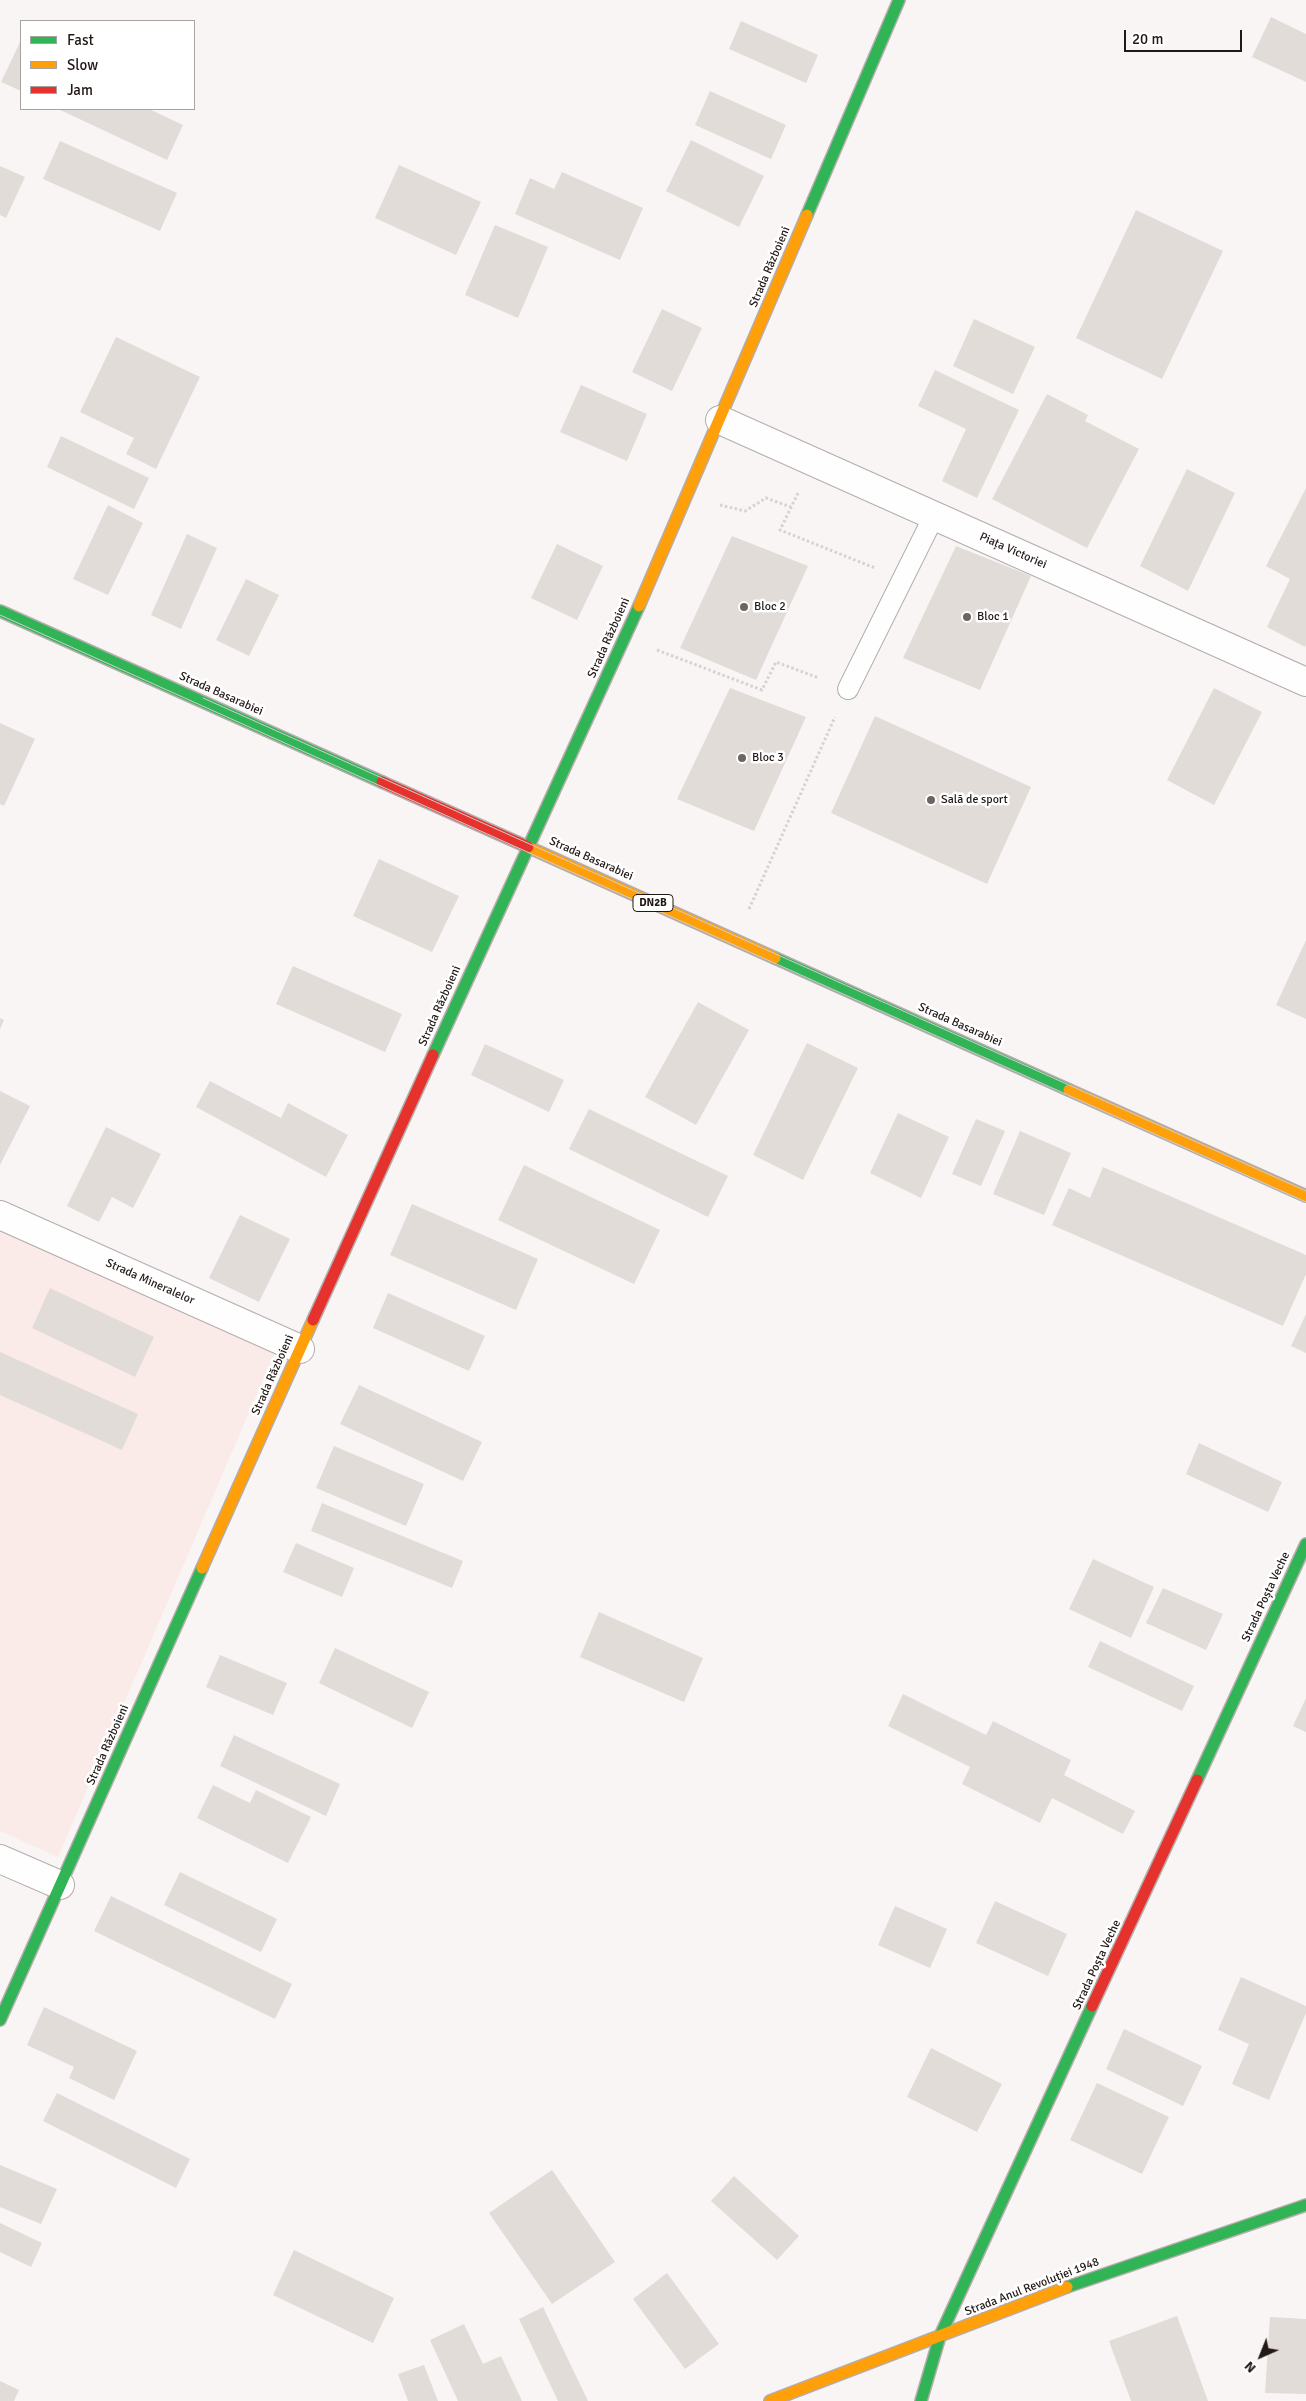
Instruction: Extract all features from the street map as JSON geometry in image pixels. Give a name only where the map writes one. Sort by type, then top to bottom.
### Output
[{"type":"street","name":"Strada Războieni","points":[[0,2020],[300,1349],[528,846],[625,639],[899,0]]},
{"type":"street","name":"Piața Victoriei","points":[[720,420],[1306,682]]},
{"type":"street","name":"Strada Basarabiei","points":[[0,611],[1306,1196]]},
{"type":"street","name":"Strada Mineralelor","points":[[0,1215],[300,1349]]},
{"type":"street","name":"Strada Poșta Veche","points":[[921,2401],[940,2336],[1306,1544]]},
{"type":"street","points":[[0,1859],[60,1885]]},
{"type":"street","name":"Strada Anul Revoluției 1948","points":[[770,2401],[1094,2278],[1306,2205]]},
{"type":"lane","points":[[848,689],[901,578],[934,516]]},
{"type":"path","points":[[814,462],[780,530],[901,578]]},
{"type":"path","points":[[686,496],[745,511],[766,498],[791,507]]},
{"type":"path","points":[[625,639],[762,690],[776,662],[848,689]]},
{"type":"path","points":[[735,940],[826,736]]},
{"type":"shaded area","points":[[0,1231],[275,1352],[58,1857],[0,1831]]},
{"type":"building","points":[[1271,17],[1306,34],[1306,82],[1252,57]]},
{"type":"building","points":[[741,21],[818,55],[806,83],[729,49]]},
{"type":"building","points":[[20,42],[20,91],[1,82]]},
{"type":"building","points":[[710,91],[786,125],[771,159],[695,125]]},
{"type":"building","points":[[60,110],[151,110],[183,125],[167,160]]},
{"type":"building","points":[[691,140],[764,176],[739,227],[666,191]]},
{"type":"building","points":[[60,141],[177,193],[160,231],[43,179]]},
{"type":"building","points":[[399,165],[481,202],[456,255],[375,218]]},
{"type":"building","points":[[0,166],[25,177],[6,218],[0,215]]},
{"type":"building","points":[[562,172],[643,208],[620,260],[515,214],[530,178],[554,189]]},
{"type":"building","points":[[1136,210],[1223,251],[1162,379],[1076,338]]},
{"type":"building","points":[[495,225],[548,247],[518,318],[465,295]]},
{"type":"building","points":[[662,309],[702,328],[672,391],[632,372]]},
{"type":"building","points":[[974,319],[1035,347],[1013,394],[953,366]]},
{"type":"building","points":[[116,337],[200,377],[156,469],[126,454],[134,438],[80,412]]},
{"type":"building","points":[[935,370],[1019,410],[977,498],[942,481],[966,429],[918,406]]},
{"type":"building","points":[[581,385],[647,414],[627,461],[560,432]]},
{"type":"building","points":[[1047,394],[1088,415],[1085,421],[1139,449],[1087,548],[992,499]]},
{"type":"building","points":[[61,436],[149,478],[134,509],[47,467]]},
{"type":"building","points":[[1187,469],[1235,493],[1188,591],[1140,566]]},
{"type":"building","points":[[1306,488],[1305,647],[1267,627],[1290,579],[1266,566]]},
{"type":"building","points":[[108,505],[143,523],[108,595],[73,579]]},
{"type":"building","points":[[187,534],[217,548],[181,629],[151,615]]},
{"type":"building","name":"Bloc 2","points":[[732,536],[808,566],[756,680],[680,648]]},
{"type":"building","points":[[557,544],[603,566],[577,620],[531,598]]},
{"type":"building","name":"Bloc 1","points":[[956,546],[1031,576],[980,690],[903,658]]},
{"type":"building","points":[[246,579],[279,595],[249,656],[216,640]]},
{"type":"building","name":"Bloc 3","points":[[730,688],[806,717],[754,831],[677,799]]},
{"type":"building","points":[[1214,688],[1262,712],[1214,805],[1167,780]]},
{"type":"building","name":"Sală de sport","points":[[875,716],[1031,787],[987,884],[831,813]]},
{"type":"building","points":[[0,723],[35,739],[4,806],[0,804]]},
{"type":"building","points":[[379,859],[459,896],[432,952],[353,916]]},
{"type":"building","points":[[1306,940],[1306,1019],[1276,1005]]},
{"type":"building","points":[[293,966],[402,1014],[385,1052],[276,1004]]},
{"type":"building","points":[[698,1002],[749,1030],[696,1125],[645,1097]]},
{"type":"building","points":[[0,1018],[4,1020],[0,1029]]},
{"type":"building","points":[[807,1043],[858,1068],[803,1180],[753,1155]]},
{"type":"building","points":[[485,1044],[564,1080],[549,1112],[471,1075]]},
{"type":"building","points":[[210,1081],[281,1118],[288,1103],[348,1135],[326,1177],[196,1107]]},
{"type":"building","points":[[0,1091],[30,1106],[0,1165]]},
{"type":"building","points":[[589,1109],[728,1176],[708,1217],[569,1149]]},
{"type":"building","points":[[898,1113],[949,1137],[921,1198],[870,1173]]},
{"type":"building","points":[[976,1119],[1005,1131],[981,1186],[952,1174]]},
{"type":"building","points":[[106,1127],[161,1154],[133,1208],[112,1197],[99,1222],[67,1206]]},
{"type":"building","points":[[1020,1131],[1071,1153],[1044,1215],[993,1194]]},
{"type":"building","points":[[524,1165],[660,1230],[634,1284],[498,1220]]},
{"type":"building","points":[[1103,1167],[1306,1255],[1306,1274],[1283,1326],[1052,1225],[1069,1188],[1090,1198]]},
{"type":"building","points":[[412,1204],[538,1259],[516,1310],[390,1255]]},
{"type":"building","points":[[240,1215],[290,1239],[259,1302],[209,1278]]},
{"type":"building","points":[[50,1288],[154,1337],[135,1377],[32,1328]]},
{"type":"building","points":[[388,1293],[485,1336],[469,1371],[373,1328]]},
{"type":"building","points":[[1306,1314],[1306,1353],[1291,1346]]},
{"type":"building","points":[[0,1352],[138,1414],[122,1450],[0,1395]]},
{"type":"building","points":[[359,1385],[482,1442],[463,1481],[340,1424]]},
{"type":"building","points":[[1199,1443],[1282,1482],[1268,1512],[1186,1474]]},
{"type":"building","points":[[334,1446],[424,1484],[406,1526],[316,1488]]},
{"type":"building","points":[[322,1503],[463,1561],[452,1588],[311,1531]]},
{"type":"building","points":[[296,1543],[354,1568],[342,1597],[283,1572]]},
{"type":"building","points":[[1093,1559],[1154,1587],[1131,1638],[1069,1609]]},
{"type":"building","points":[[1163,1588],[1223,1614],[1206,1650],[1146,1623]]},
{"type":"building","points":[[599,1612],[703,1658],[684,1702],[580,1657]]},
{"type":"building","points":[[1100,1641],[1194,1686],[1182,1711],[1088,1667]]},
{"type":"building","points":[[335,1648],[429,1692],[412,1728],[319,1683]]},
{"type":"building","points":[[220,1655],[287,1683],[273,1715],[206,1687]]},
{"type":"building","points":[[903,1694],[986,1735],[993,1721],[1071,1760],[1064,1775],[1135,1811],[1123,1834],[1052,1798],[1040,1823],[962,1784],[970,1767],[888,1726]]},
{"type":"building","points":[[1306,1698],[1306,1732],[1293,1726]]},
{"type":"building","points":[[234,1735],[340,1784],[326,1816],[220,1766]]},
{"type":"building","points":[[213,1785],[250,1803],[256,1790],[311,1817],[288,1863],[197,1818]]},
{"type":"building","points":[[180,1872],[277,1919],[261,1952],[164,1905]]},
{"type":"building","points":[[111,1896],[292,1984],[275,2019],[94,1931]]},
{"type":"building","points":[[995,1901],[1067,1934],[1048,1976],[976,1943]]},
{"type":"building","points":[[895,1906],[947,1929],[930,1968],[878,1945]]},
{"type":"building","points":[[1241,1977],[1306,2006],[1306,2013],[1269,2100],[1232,2084],[1249,2044],[1218,2030]]},
{"type":"building","points":[[44,2007],[137,2051],[114,2100],[69,2078],[74,2067],[27,2045]]},
{"type":"building","points":[[1124,2029],[1202,2066],[1183,2106],[1106,2069]]},
{"type":"building","points":[[931,2048],[1002,2084],[977,2132],[907,2097]]},
{"type":"building","points":[[1097,2083],[1169,2117],[1142,2174],[1070,2140]]},
{"type":"building","points":[[57,2093],[190,2159],[176,2188],[43,2121]]},
{"type":"building","points":[[0,2165],[57,2189],[41,2224],[0,2207]]},
{"type":"building","points":[[552,2170],[615,2262],[552,2304],[489,2213]]},
{"type":"building","points":[[734,2176],[799,2236],[777,2260],[711,2201]]},
{"type":"building","points":[[0,2223],[42,2243],[31,2267],[0,2252]]},
{"type":"building","points":[[294,2250],[394,2298],[373,2343],[273,2295]]},
{"type":"building","points":[[667,2273],[719,2344],[685,2369],[633,2299]]},
{"type":"building","points":[[543,2307],[588,2401],[558,2401],[519,2319]]},
{"type":"building","points":[[1177,2316],[1208,2401],[1131,2401],[1109,2341]]},
{"type":"building","points":[[1270,2317],[1306,2319],[1306,2394],[1265,2393]]},
{"type":"building","points":[[464,2324],[483,2364],[501,2356],[522,2401],[458,2401],[430,2340]]},
{"type":"building","points":[[424,2365],[438,2401],[408,2401],[398,2374]]},
{"type":"building","points":[[0,2381],[19,2390],[14,2401],[0,2401]]},
{"type":"tram line","points":[[0,615],[1306,1202]]},
{"type":"tram line","points":[[203,698],[1306,1191]]},
{"type":"traffic: fast","points":[[807,215],[899,0]]},
{"type":"traffic: fast","points":[[433,1055],[639,606]]},
{"type":"traffic: fast","points":[[0,611],[382,782]]},
{"type":"traffic: fast","points":[[775,958],[1069,1090]]},
{"type":"traffic: fast","points":[[1197,1780],[1306,1544]]},
{"type":"traffic: fast","points":[[0,2020],[202,1568]]},
{"type":"traffic: fast","points":[[921,2401],[940,2336],[1092,2006]]},
{"type":"traffic: fast","points":[[1067,2287],[1306,2205]]},
{"type":"traffic: slow","points":[[639,606],[807,215]]},
{"type":"traffic: slow","points":[[528,847],[775,958]]},
{"type":"traffic: slow","points":[[1069,1090],[1306,1196]]},
{"type":"traffic: slow","points":[[202,1568],[313,1320]]},
{"type":"traffic: slow","points":[[770,2401],[1067,2287]]},
{"type":"traffic: jam","points":[[382,782],[528,847]]},
{"type":"traffic: jam","points":[[313,1320],[433,1055]]},
{"type":"traffic: jam","points":[[1092,2006],[1197,1780]]},
{"type":"place","name":"Bloc 2","points":[[744,607]]},
{"type":"place","name":"Bloc 1","points":[[967,617]]},
{"type":"place","name":"Bloc 3","points":[[742,758]]},
{"type":"place","name":"Sală de sport","points":[[931,800]]}]
